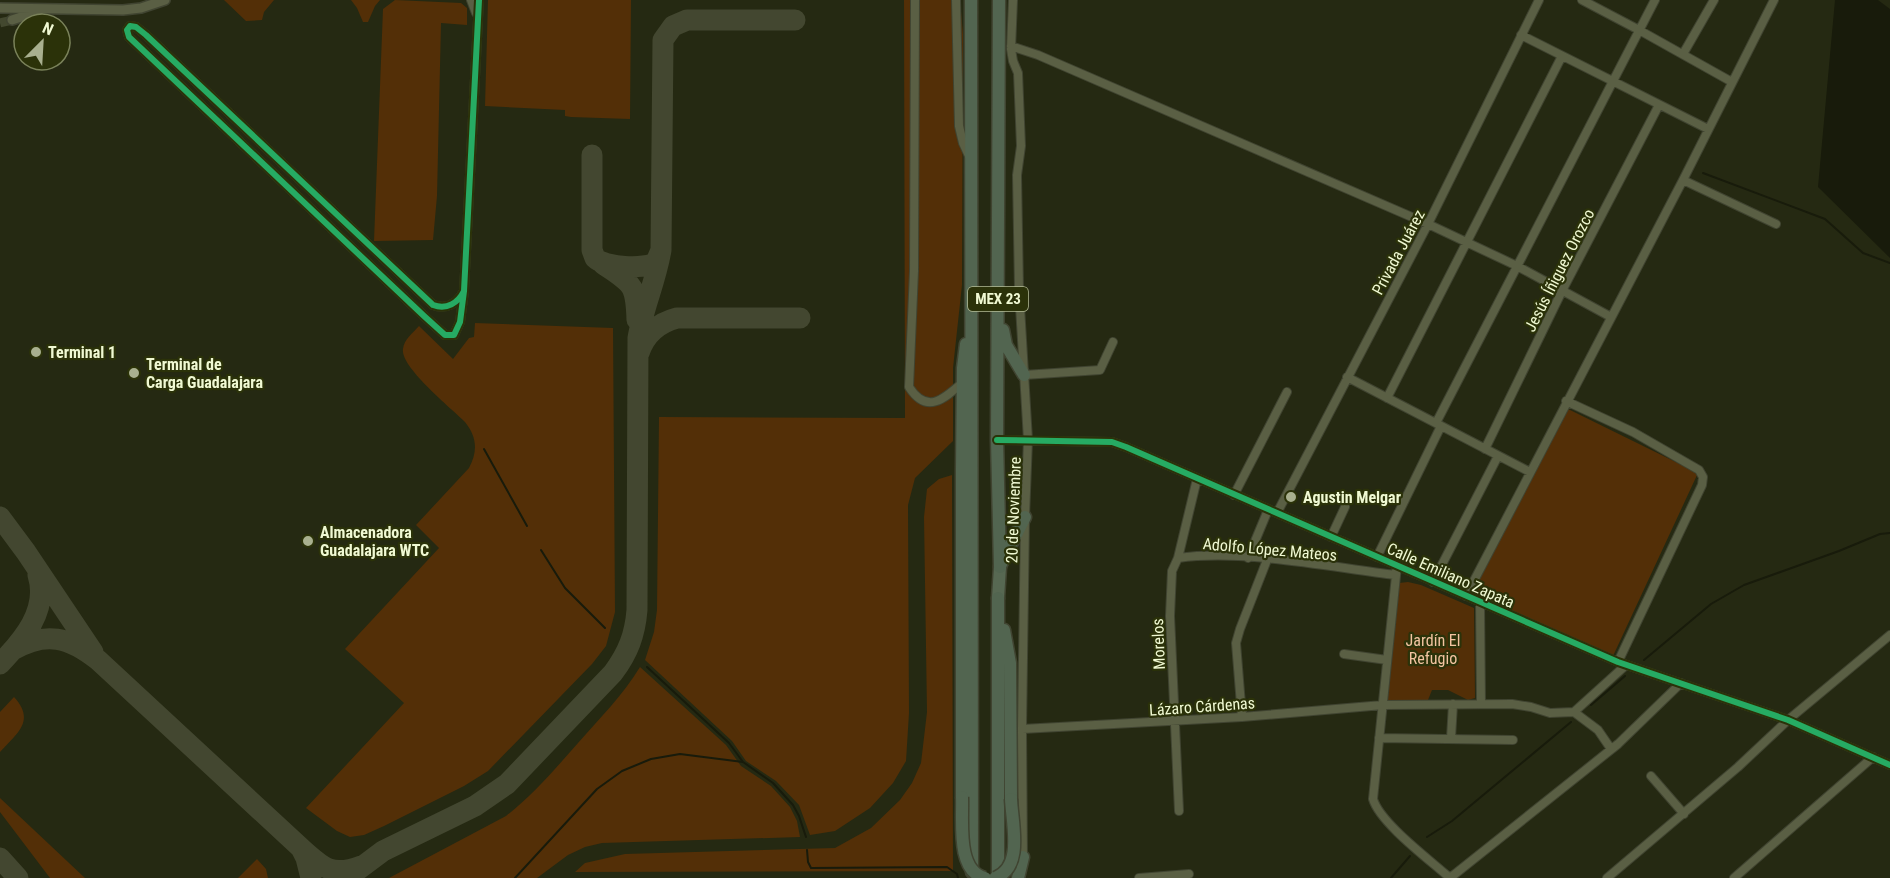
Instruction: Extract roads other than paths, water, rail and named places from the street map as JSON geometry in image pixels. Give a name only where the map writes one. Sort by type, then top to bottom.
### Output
[{"type":"highway","name":"MEX 23","points":[[969,0],[972,162],[972,878]]},
{"type":"highway","name":"MEX 23","points":[[999,0],[997,440],[1000,567]]},
{"type":"highway","points":[[972,286],[963,382],[962,797],[964,853],[974,873],[986,878]]},
{"type":"highway","points":[[998,304],[1006,345],[1024,375]]},
{"type":"highway","points":[[1000,567],[1025,516]]},
{"type":"highway","points":[[996,878],[1002,875],[1012,862],[1014,852],[1011,799],[1010,663],[998,598]]},
{"type":"highway","name":"MEX 23","points":[[996,878],[998,598]]},
{"type":"highway","points":[[1018,878],[1023,857]]},
{"type":"main road","name":"MEX 23","points":[[998,598],[1000,567]]},
{"type":"street","points":[[0,8],[123,10],[155,5],[165,0]]},
{"type":"street","points":[[471,0],[477,14]]},
{"type":"street","points":[[464,291],[455,303],[437,307],[433,305],[136,27],[130,26],[127,33],[446,335],[453,335],[458,328],[464,291],[478,0]]},
{"type":"street","points":[[915,0],[914,271],[909,387],[916,398],[928,403],[943,399],[963,382]]},
{"type":"street","points":[[956,0],[959,126],[963,143],[972,162]]},
{"type":"street","name":"20 de Noviembre","points":[[1013,0],[1011,46],[1013,61],[1018,73],[1021,146],[1017,175],[1019,290],[1028,440],[1022,729],[1023,878]]},
{"type":"street","name":"Privada Juárez","points":[[1276,513],[1428,225],[1539,0]]},
{"type":"street","points":[[1581,0],[1595,3],[1732,82]]},
{"type":"street","points":[[1377,557],[1517,266],[1655,0]]},
{"type":"street","points":[[1683,54],[1714,0]]},
{"type":"street","points":[[1466,596],[1774,0]]},
{"type":"street","points":[[39,12],[53,8]]},
{"type":"street","points":[[1521,35],[1708,129]]},
{"type":"street","points":[[1011,46],[1049,59],[1428,225],[1517,266],[1611,317]]},
{"type":"street","points":[[1388,398],[1562,56]]},
{"type":"street","name":"Jesús Íñiguez Orozco","points":[[1485,449],[1562,291],[1659,105]]},
{"type":"street","points":[[1683,180],[1776,224]]},
{"type":"street","points":[[1024,375],[1100,370],[1113,342]]},
{"type":"street","points":[[1347,377],[1530,472]]},
{"type":"street","points":[[1234,495],[1287,392]]},
{"type":"street","points":[[1566,401],[1633,432],[1699,470],[1703,477],[1702,485],[1618,662]]},
{"type":"street","name":"Calle Emiliano Zapata","points":[[997,440],[1112,442],[1618,662],[1788,720],[1890,765]]},
{"type":"street","points":[[1434,582],[1498,456]]},
{"type":"street","name":"Morelos","points":[[1179,811],[1170,616],[1172,571],[1178,558],[1197,479]]},
{"type":"street","points":[[1330,537],[1346,507]]},
{"type":"street","points":[[1248,558],[1268,510]]},
{"type":"street","name":"Adolfo López Mateos","points":[[1178,558],[1201,555],[1248,558],[1396,575]]},
{"type":"street","points":[[1242,717],[1236,644],[1239,629],[1268,560]]},
{"type":"street","points":[[1397,566],[1373,793],[1377,809],[1388,822],[1450,878],[1611,749],[1681,683]]},
{"type":"street","points":[[1480,602],[1481,704]]},
{"type":"street","points":[[1609,877],[1684,814],[1788,720],[1890,635]]},
{"type":"street","points":[[1344,654],[1388,660]]},
{"type":"street","points":[[1611,749],[1598,730],[1574,712],[1626,665]]},
{"type":"street","points":[[1450,738],[1453,704]]},
{"type":"street","name":"Lázaro Cárdenas","points":[[1022,729],[1242,717],[1383,705],[1512,704],[1550,713],[1574,712]]},
{"type":"street","points":[[1379,738],[1513,740]]},
{"type":"street","points":[[1734,878],[1873,757]]},
{"type":"street","points":[[1651,776],[1684,814]]},
{"type":"street","points":[[1139,878],[1189,874]]},
{"type":"waterway","points":[[1703,173],[1825,219],[1863,253],[1890,263]]},
{"type":"waterway","points":[[484,449],[527,526]]},
{"type":"waterway","points":[[1644,660],[1711,604],[1744,585],[1880,534],[1890,533]]},
{"type":"waterway","points":[[541,550],[565,588],[605,628]]},
{"type":"waterway","points":[[647,667],[729,743],[743,762],[773,783],[793,805],[806,837]]},
{"type":"waterway","points":[[1591,705],[1625,676]]},
{"type":"waterway","points":[[1427,837],[1452,821],[1571,722]]},
{"type":"waterway","points":[[515,878],[597,789],[622,771],[651,759],[680,754],[743,762]]},
{"type":"waterway","points":[[807,850],[811,868],[947,867],[957,874],[958,878]]},
{"type":"waterway","points":[[1391,878],[1410,856]]},
{"type":"tunnel","points":[[0,23],[12,20]]},
{"type":"place","name":"Terminal 1","points":[[36,352]]},
{"type":"place","name":"Terminal de Carga Guadalajara","points":[[134,373]]},
{"type":"place","name":"Agustin Melgar","points":[[1291,497]]},
{"type":"place","name":"Almacenadora Guadalajara WTC","points":[[308,541]]},
{"type":"park label","name":"Jardín El Refugio","points":[[1433,649]]}]
